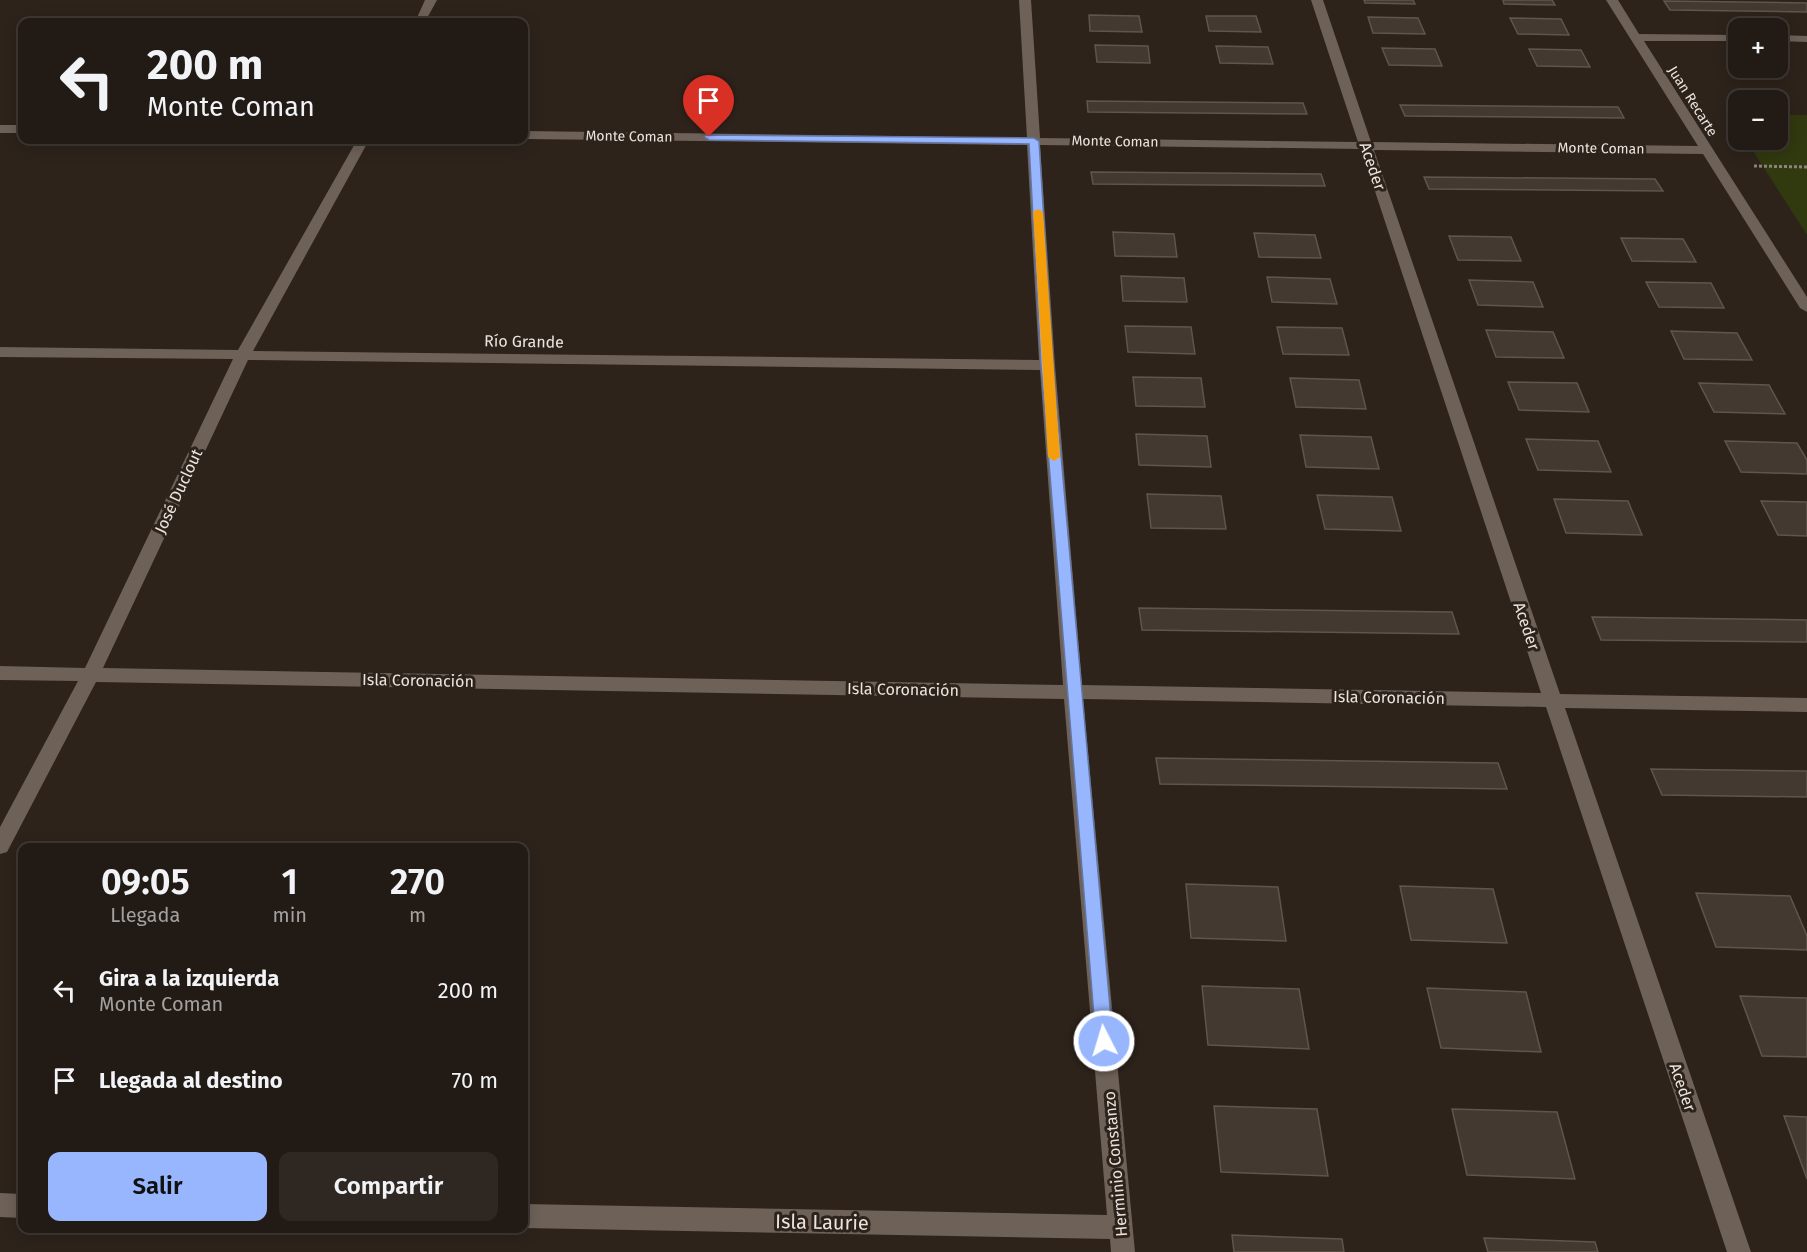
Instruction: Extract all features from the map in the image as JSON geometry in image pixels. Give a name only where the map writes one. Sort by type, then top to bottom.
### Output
[{"type":"street","points":[[422,18],[431,0]]},
{"type":"street","name":"Herminio Constanzo","points":[[1025,0],[1047,365],[1073,692],[1123,1252]]},
{"type":"street","name":"Aceder","points":[[1317,0],[1739,1252]]},
{"type":"street","name":"Juan Recarte","points":[[1612,0],[1715,165],[1805,300]]},
{"type":"street","points":[[1635,37],[1728,38]]},
{"type":"street","points":[[1788,38],[1807,39]]},
{"type":"street","points":[[0,129],[18,129]]},
{"type":"street","name":"Monte Coman","points":[[528,135],[1706,150]]},
{"type":"street","name":"José Duclout","points":[[0,846],[92,674],[242,356],[361,144]]},
{"type":"street","name":"Río Grande","points":[[0,352],[1047,365]]},
{"type":"street","name":"Isla Coronación","points":[[0,673],[1807,705]]},
{"type":"street","points":[[0,1205],[18,1206]]},
{"type":"street","name":"Isla Laurie","points":[[528,1216],[1121,1227]]},
{"type":"path","points":[[1715,165],[1807,167]]},
{"type":"green space","points":[[1788,115],[1807,115],[1807,235],[1752,150],[1788,150]]},
{"type":"building","points":[[1364,0],[1413,0],[1415,4],[1365,3]]},
{"type":"building","points":[[1503,0],[1552,0],[1555,5],[1504,4]]},
{"type":"building","points":[[1664,1],[1807,3],[1807,12],[1670,10]]},
{"type":"building","points":[[1089,15],[1139,16],[1142,32],[1090,31]]},
{"type":"building","points":[[1206,16],[1256,16],[1261,32],[1209,31]]},
{"type":"building","points":[[1368,17],[1418,18],[1425,34],[1373,33]]},
{"type":"building","points":[[1510,18],[1561,19],[1569,35],[1518,34]]},
{"type":"building","points":[[1095,45],[1148,46],[1150,63],[1097,62]]},
{"type":"building","points":[[1216,46],[1268,47],[1273,64],[1220,63]]},
{"type":"building","points":[[1382,48],[1435,49],[1442,66],[1389,65]]},
{"type":"building","points":[[1529,49],[1581,50],[1590,67],[1537,66]]},
{"type":"building","points":[[1087,101],[1303,103],[1307,114],[1088,112]]},
{"type":"building","points":[[1400,105],[1618,107],[1624,118],[1405,116]]},
{"type":"building","points":[[1091,172],[1321,174],[1325,186],[1093,184]]},
{"type":"building","points":[[1424,177],[1655,179],[1663,191],[1429,189]]},
{"type":"building","points":[[1113,232],[1174,234],[1177,257],[1115,256]]},
{"type":"building","points":[[1254,233],[1315,235],[1321,258],[1259,257]]},
{"type":"building","points":[[1449,236],[1511,237],[1521,261],[1458,260]]},
{"type":"building","points":[[1621,238],[1683,239],[1696,262],[1632,261]]},
{"type":"building","points":[[1121,276],[1184,278],[1187,302],[1123,301]]},
{"type":"building","points":[[1267,277],[1330,279],[1337,304],[1272,302]]},
{"type":"building","points":[[1469,280],[1533,282],[1543,307],[1478,305]]},
{"type":"building","points":[[1646,282],[1711,283],[1724,308],[1659,307]]},
{"type":"building","points":[[1125,326],[1191,327],[1195,354],[1128,352]]},
{"type":"building","points":[[1277,327],[1342,328],[1349,355],[1283,354]]},
{"type":"building","points":[[1486,330],[1553,332],[1564,358],[1496,357]]},
{"type":"building","points":[[1671,331],[1737,333],[1752,360],[1684,359]]},
{"type":"building","points":[[1133,377],[1201,378],[1205,407],[1136,406]]},
{"type":"building","points":[[1290,378],[1359,380],[1366,409],[1296,407]]},
{"type":"building","points":[[1508,382],[1577,383],[1589,412],[1519,410]]},
{"type":"building","points":[[1699,383],[1769,385],[1785,414],[1714,412]]},
{"type":"building","points":[[1136,434],[1207,436],[1211,467],[1139,465]]},
{"type":"building","points":[[1300,435],[1371,437],[1379,469],[1306,467]]},
{"type":"building","points":[[1526,439],[1598,441],[1611,472],[1538,470]]},
{"type":"building","points":[[1725,441],[1797,443],[1807,460],[1807,474],[1741,472]]},
{"type":"building","points":[[1147,494],[1221,496],[1226,529],[1151,528]]},
{"type":"building","points":[[1317,495],[1392,497],[1401,531],[1325,529]]},
{"type":"building","points":[[1554,499],[1628,501],[1642,535],[1566,533]]},
{"type":"building","points":[[1761,501],[1807,502],[1807,536],[1778,535]]},
{"type":"building","points":[[1139,608],[1452,612],[1459,634],[1142,630]]},
{"type":"building","points":[[1592,617],[1807,620],[1807,642],[1601,640]]},
{"type":"building","points":[[1156,758],[1498,763],[1507,789],[1160,784]]},
{"type":"building","points":[[1651,769],[1807,771],[1807,797],[1662,795]]},
{"type":"building","points":[[1186,884],[1278,887],[1286,941],[1191,938]]},
{"type":"building","points":[[1400,886],[1493,889],[1507,943],[1411,940]]},
{"type":"building","points":[[1696,893],[1790,896],[1807,936],[1807,950],[1716,947]]},
{"type":"building","points":[[1202,986],[1299,989],[1309,1049],[1208,1045]]},
{"type":"building","points":[[1427,988],[1526,992],[1541,1052],[1441,1048]]},
{"type":"building","points":[[1740,996],[1807,998],[1807,1057],[1762,1056]]},
{"type":"building","points":[[1214,1106],[1317,1109],[1328,1176],[1221,1172]]},
{"type":"building","points":[[1452,1109],[1557,1112],[1575,1179],[1467,1175]]},
{"type":"building","points":[[1784,1116],[1807,1117],[1807,1179]]},
{"type":"building","points":[[1232,1235],[1342,1239],[1344,1252],[1234,1252]]},
{"type":"building","points":[[1484,1238],[1595,1242],[1598,1252],[1488,1252]]},
{"type":"slow traffic","points":[[1038,212],[1054,457]]},
{"type":"route","points":[[709,137],[1034,141],[1047,365],[1104,1041]]}]
